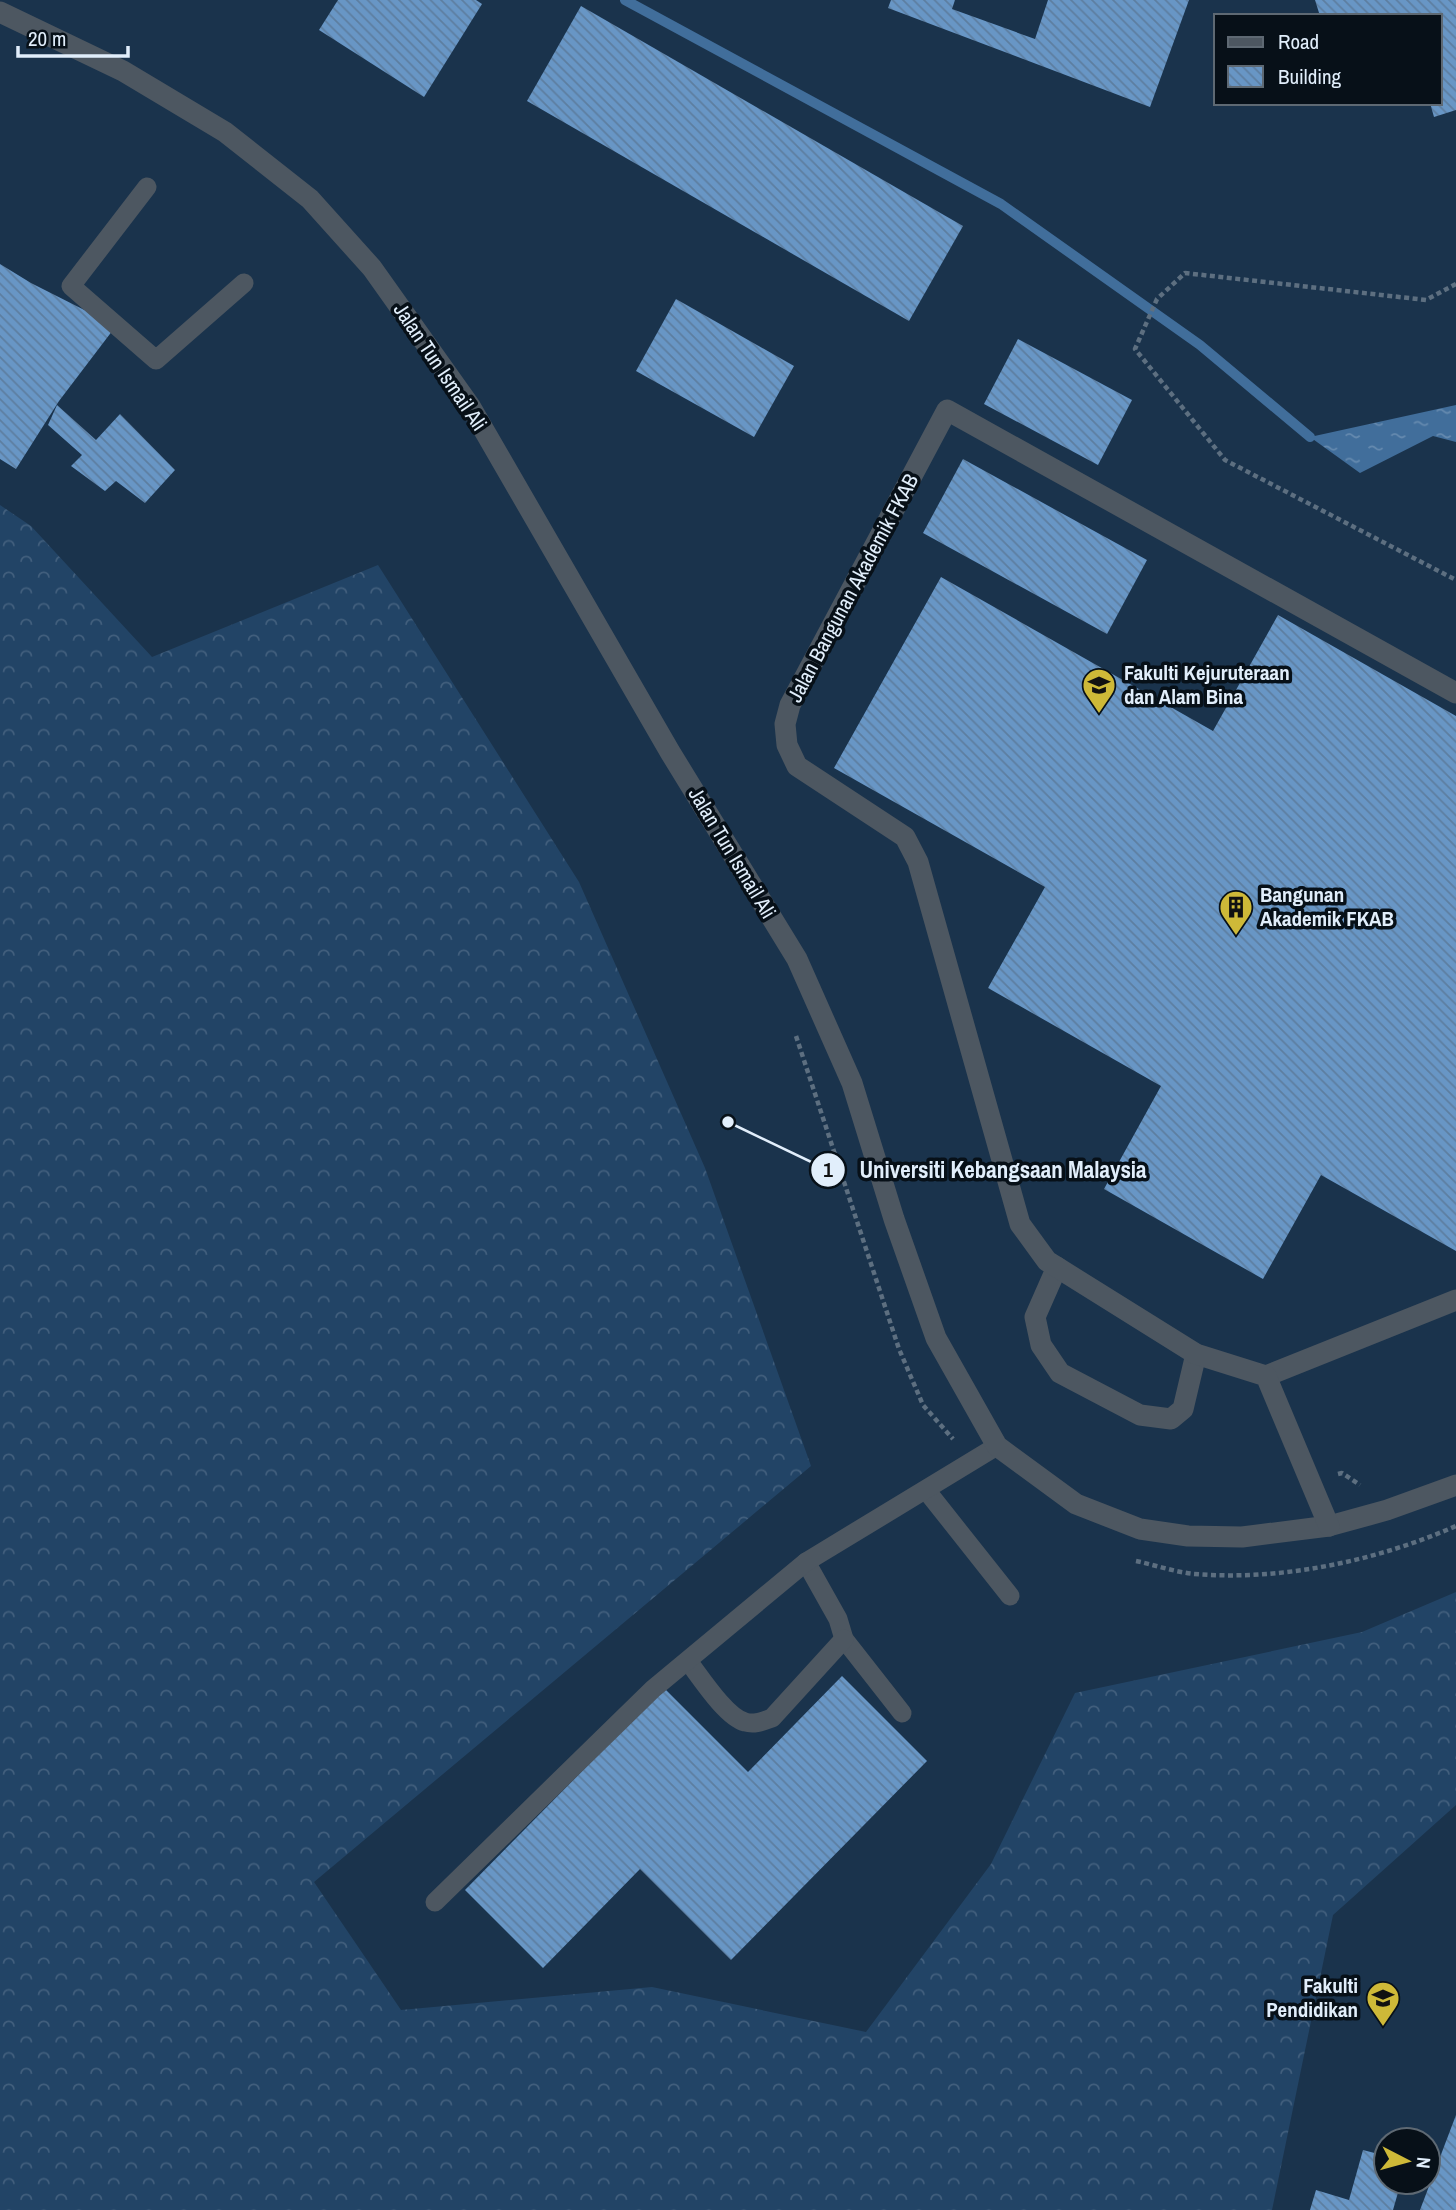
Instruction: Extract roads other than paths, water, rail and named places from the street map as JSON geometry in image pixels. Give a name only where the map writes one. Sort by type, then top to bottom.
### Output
[{"type":"street","name":"Jalan Tun Ismail Ali","points":[[0,12],[123,71],[183,106],[225,132],[310,199],[372,268],[470,406],[670,752],[797,960],[852,1083],[894,1219],[936,1338],[998,1446],[1076,1504],[1140,1529],[1188,1536],[1241,1537],[1329,1525],[1387,1510],[1456,1485]]},
{"type":"street","name":"Jalan Bangunan Akademik FKAB","points":[[1266,1376],[1196,1354],[1047,1261],[1020,1224],[918,862],[905,837],[797,766],[787,745],[785,724],[790,705],[947,410],[1456,693]]},
{"type":"street","points":[[1057,1267],[1035,1317],[1041,1345],[1060,1373],[1140,1415],[1171,1419],[1182,1409],[1196,1354]]},
{"type":"street","points":[[1329,1525],[1266,1376],[1456,1300]]},
{"type":"lane","points":[[147,187],[71,286],[156,360],[244,283]]},
{"type":"lane","points":[[435,1902],[653,1689],[806,1562],[998,1446]]},
{"type":"lane","points":[[926,1490],[1010,1596]]},
{"type":"lane","points":[[806,1562],[838,1619],[844,1639],[902,1713]]},
{"type":"lane","points":[[688,1661],[732,1715],[745,1722],[758,1724],[772,1718],[844,1639]]},
{"type":"water","points":[[1456,405],[1456,442],[1433,436],[1360,473],[1310,437]]},
{"type":"waterway","points":[[625,0],[1001,204],[1200,345],[1310,437]]},
{"type":"place","name":"Fakulti Kejuruteraan dan Alam Bina","points":[[1099,715]]},
{"type":"place","name":"Bangunan Akademik FKAB","points":[[1236,937]]},
{"type":"place","name":"Universiti Kebangsaan Malaysia","points":[[728,1122]]},
{"type":"place","name":"Fakulti Pendidikan","points":[[1383,2028]]}]
